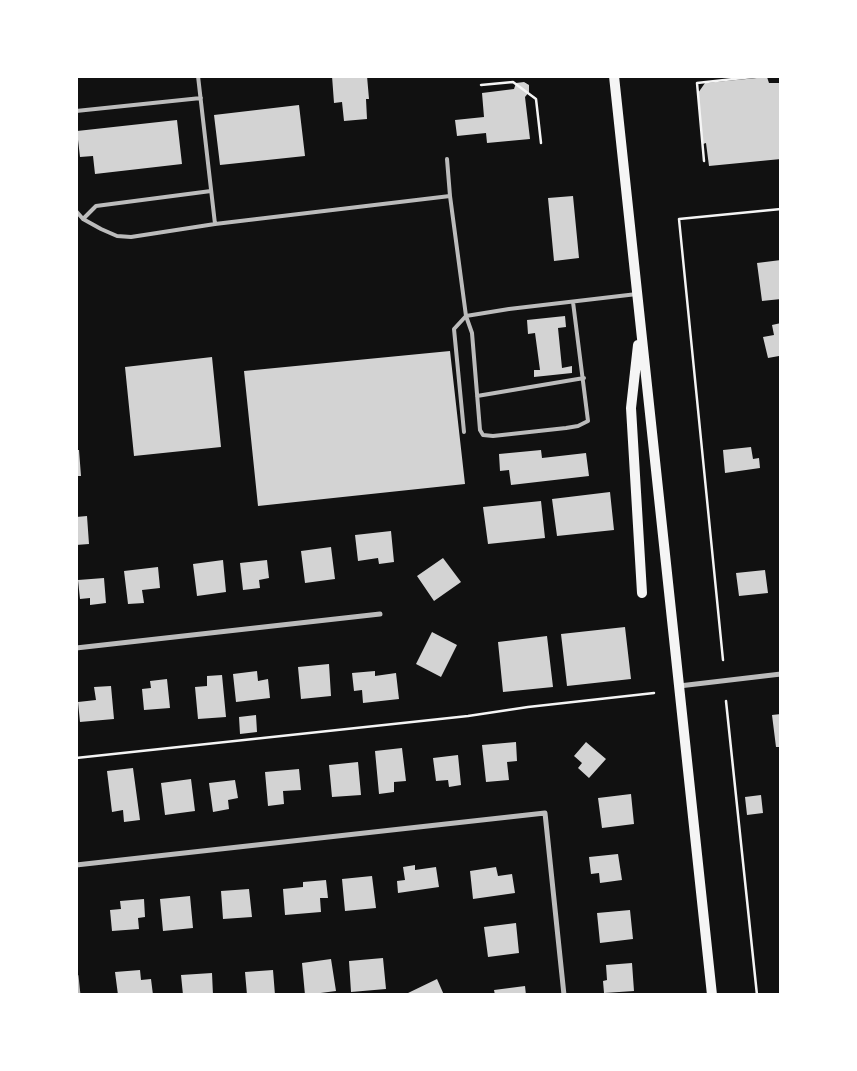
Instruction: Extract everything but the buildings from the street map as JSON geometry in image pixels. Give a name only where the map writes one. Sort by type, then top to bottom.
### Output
[{"type":"main road","points":[[614,76],[712,995]]},
{"type":"main road","points":[[640,324],[631,408],[642,593]]},
{"type":"street","points":[[76,648],[380,614]]},
{"type":"street","points":[[679,686],[781,674]]},
{"type":"street","points":[[76,865],[545,813],[564,995]]},
{"type":"street","points":[[76,976],[78,995]]},
{"type":"lane","points":[[198,76],[215,224]]},
{"type":"lane","points":[[76,111],[201,98]]},
{"type":"lane","points":[[446,159],[466,316],[472,333],[480,430],[483,435],[493,436],[578,426],[588,421],[573,302]]},
{"type":"lane","points":[[83,219],[96,206],[211,191]]},
{"type":"lane","points":[[76,212],[83,219],[101,229],[117,236],[131,237],[215,224],[450,196]]},
{"type":"lane","points":[[464,432],[454,329],[466,316],[637,294]]},
{"type":"lane","points":[[477,396],[584,378]]},
{"type":"path","points":[[704,161],[697,83],[761,76]]},
{"type":"path","points":[[481,85],[512,82],[536,99],[541,143]]},
{"type":"path","points":[[723,660],[679,219],[781,209]]},
{"type":"path","points":[[76,758],[468,716],[528,707],[654,693]]},
{"type":"path","points":[[726,701],[757,995]]}]
